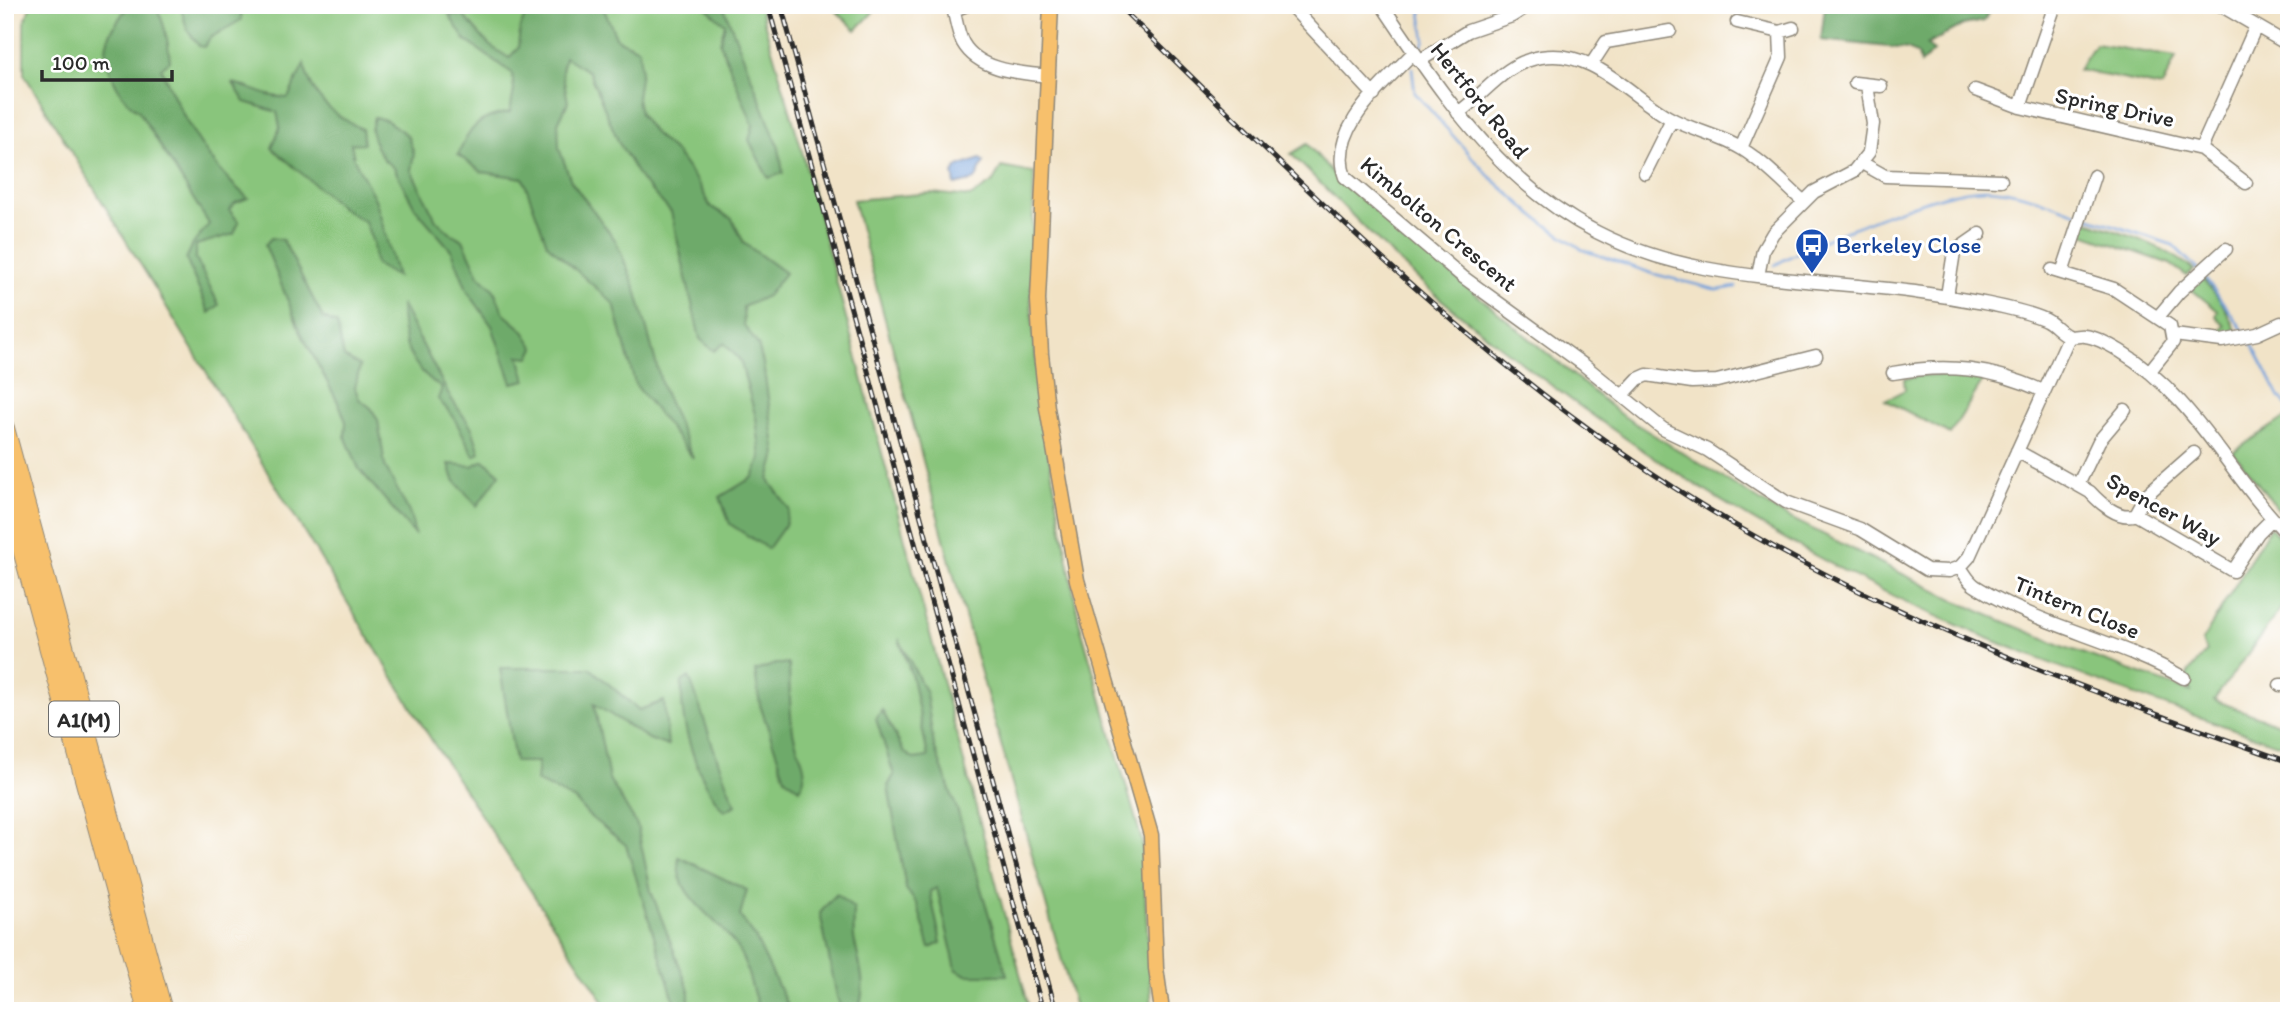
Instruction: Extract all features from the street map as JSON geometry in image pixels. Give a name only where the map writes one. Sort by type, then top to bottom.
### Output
[{"type":"highway","name":"A1(M)","points":[[5,428],[163,1011]]},
{"type":"highway","name":"A1(M)","points":[[5,487],[147,1011]]},
{"type":"main road","points":[[1051,5],[1038,300],[1048,408],[1083,607],[1151,835],[1156,968],[1162,1011]]},
{"type":"street","points":[[5,20],[8,5]]},
{"type":"street","points":[[967,5],[953,8],[962,40],[970,54],[1000,68],[1049,76]]},
{"type":"street","points":[[1290,5],[1374,95]]},
{"type":"street","name":"Hertford Road","points":[[1382,5],[1416,57],[1504,168],[1587,228],[1668,260],[1758,276],[1947,296],[2043,318],[2069,337],[2085,336],[2101,341],[2149,372],[2194,416],[2289,536]]},
{"type":"street","name":"Spring Drive","points":[[2020,107],[2055,5]]},
{"type":"street","points":[[2220,5],[2289,45]]},
{"type":"street","name":"Kimbolton Crescent","points":[[1526,7],[1512,16],[1468,31],[1416,57],[1374,95],[1344,141],[1339,154],[1345,177],[1463,277],[1663,429],[1707,450],[1786,502],[1860,529],[1927,570],[1944,572],[1960,567]]},
{"type":"street","points":[[1737,22],[1786,30],[1781,57],[1741,148]]},
{"type":"street","name":"Spring Drive","points":[[2201,149],[2256,26]]},
{"type":"street","points":[[1591,65],[1606,42],[1663,36]]},
{"type":"street","points":[[1458,113],[1494,79],[1527,61],[1556,56],[1591,65],[1672,119],[1741,148],[1804,202]]},
{"type":"street","points":[[1758,276],[1766,241],[1804,202],[1862,163],[1873,140],[1861,84],[1881,86]]},
{"type":"street","name":"Spring Drive","points":[[1975,90],[2020,107],[2201,149],[2246,183]]},
{"type":"street","points":[[1651,167],[1672,119]]},
{"type":"street","points":[[1862,163],[1885,176],[1996,177]]},
{"type":"street","points":[[2094,176],[2057,272],[2114,289],[2170,326],[2174,335],[2170,347],[2149,372]]},
{"type":"street","points":[[1947,296],[1952,256],[1973,240]]},
{"type":"street","points":[[2158,317],[2226,249]]},
{"type":"street","points":[[2174,335],[2204,340],[2247,336],[2281,323]]},
{"type":"street","points":[[1960,567],[1972,551],[2069,337]]},
{"type":"street","points":[[1622,396],[1647,375],[1692,382],[1717,380],[1816,356]]},
{"type":"street","points":[[1893,373],[1932,366],[1965,367],[2010,377],[2043,391]]},
{"type":"street","points":[[2078,485],[2099,441],[2124,410]]},
{"type":"street","name":"Spencer Way","points":[[2017,451],[2078,485],[2122,515],[2136,514],[2233,571],[2258,533],[2273,519]]},
{"type":"street","points":[[2136,514],[2145,496],[2194,453]]},
{"type":"street","name":"Tintern Close","points":[[1960,567],[1975,587],[2054,623],[2141,656],[2184,678]]},
{"type":"green space","points":[[31,5],[759,5],[800,144],[1030,1011],[610,1011],[434,744],[24,74],[24,23]]},
{"type":"green space","points":[[129,5],[155,5],[166,32],[170,61],[161,68],[178,104],[208,155],[233,185],[248,198],[235,203],[229,210],[239,222],[234,234],[196,245],[196,259],[219,305],[209,313],[186,259],[193,244],[209,224],[138,110],[119,90],[107,61],[108,38]]},
{"type":"green space","points":[[180,5],[242,5],[241,20],[210,38],[204,47],[199,46],[187,29]]},
{"type":"green space","points":[[530,5],[602,5],[617,39],[639,49],[641,71],[637,98],[640,114],[654,133],[677,154],[700,186],[710,206],[732,219],[744,243],[785,273],[767,296],[743,307],[744,325],[758,345],[763,363],[776,454],[769,480],[789,509],[785,525],[768,549],[730,524],[720,497],[753,477],[761,457],[756,418],[740,360],[724,343],[714,351],[700,339],[671,212],[641,180],[619,143],[589,72],[565,57],[562,71],[568,102],[558,123],[559,148],[571,181],[616,241],[636,289],[663,389],[693,458],[635,384],[614,304],[547,244],[523,178],[482,172],[458,155],[477,124],[490,117],[510,112],[514,90],[512,73],[465,40],[449,15],[463,15],[489,45],[509,58],[518,48],[520,27]]},
{"type":"green space","points":[[703,5],[723,5],[779,148],[783,173],[768,178],[749,140],[753,125],[720,43],[725,24]]},
{"type":"green space","points":[[830,5],[880,5],[856,30]]},
{"type":"green space","points":[[1825,5],[1981,5],[1990,9],[1984,21],[1963,25],[1926,45],[1934,51],[1920,64],[1918,54],[1908,49],[1821,40]]},
{"type":"green space","points":[[2095,44],[2176,57],[2162,87],[2078,70]]},
{"type":"green space","points":[[304,64],[312,86],[324,104],[362,129],[364,144],[351,143],[354,159],[376,201],[397,277],[375,264],[373,243],[365,222],[342,208],[272,148],[280,127],[277,112],[245,102],[233,83],[267,95],[288,98]]},
{"type":"green space","points":[[374,117],[386,120],[407,135],[414,153],[411,170],[436,220],[450,233],[463,240],[479,275],[494,290],[504,314],[523,330],[535,348],[530,357],[519,356],[526,380],[512,383],[492,326],[468,292],[452,251],[415,208],[394,168],[384,160],[376,147],[371,130]]},
{"type":"green space","points":[[1307,144],[1338,179],[1620,414],[1778,512],[1965,605],[2065,647],[2191,692],[2187,674],[2207,651],[2202,641],[2270,527],[2289,547],[2289,597],[2214,700],[2289,728],[2289,748],[2080,675],[1957,625],[1823,560],[1694,484],[1571,400],[1432,291],[1291,154]]},
{"type":"green space","points":[[1001,167],[1034,173],[1031,299],[1040,408],[1079,621],[1142,841],[1152,1011],[1076,1011],[959,595],[853,200],[932,193],[970,197],[993,182]]},
{"type":"green space","points":[[2085,220],[2155,246],[2194,270],[2187,276],[2170,264],[2080,233]]},
{"type":"green space","points":[[271,238],[283,240],[323,318],[337,324],[344,357],[360,366],[355,388],[359,399],[371,408],[378,420],[385,466],[410,514],[415,535],[359,469],[345,436],[346,422],[340,406],[301,333],[265,245]]},
{"type":"green space","points":[[2203,279],[2221,301],[2237,332],[2217,334],[2225,326],[2216,316],[2218,311],[2191,289]]},
{"type":"green space","points":[[401,304],[450,397],[472,428],[480,453],[474,456],[453,416],[438,399],[442,388],[422,371],[409,352],[403,330]]},
{"type":"green space","points":[[1964,371],[1986,376],[1950,434],[1885,400],[1905,390],[1904,379],[1925,375],[1962,377]]},
{"type":"green space","points":[[2289,415],[2289,523],[2233,452]]},
{"type":"green space","points":[[484,460],[500,474],[477,506],[454,480],[449,464],[472,466]]},
{"type":"green space","points":[[899,639],[926,693],[934,746],[958,812],[1007,975],[966,975],[956,969],[937,888],[930,891],[941,943],[930,948],[917,904],[906,889],[888,786],[894,775],[876,719],[882,710],[904,752],[914,759],[928,757],[912,677]]},
{"type":"green space","points":[[776,664],[789,664],[792,723],[804,767],[800,789],[785,778],[760,705],[755,671]]},
{"type":"green space","points":[[500,668],[590,668],[639,710],[664,701],[668,746],[649,739],[594,704],[609,779],[637,825],[651,891],[689,990],[689,1011],[680,1011],[672,994],[626,845],[588,815],[575,800],[536,781],[538,762],[515,762]]},
{"type":"green space","points":[[689,677],[736,805],[724,811],[698,767],[687,733],[682,682]]},
{"type":"green space","points":[[679,857],[747,890],[740,916],[755,937],[790,1011],[760,1011],[742,956],[730,938],[690,896],[679,871]]},
{"type":"green space","points":[[836,894],[854,909],[854,938],[862,983],[858,1011],[842,1011],[820,913]]},
{"type":"water","points":[[980,159],[984,162],[975,180],[955,185],[953,173],[957,167]]},
{"type":"waterway","points":[[1420,5],[1425,40],[1420,49]]},
{"type":"waterway","points":[[1412,68],[1415,93],[1488,175],[1535,217],[1583,250],[1654,274],[1718,290],[1736,287]]},
{"type":"waterway","points":[[1775,265],[1879,218],[1910,206],[1966,191],[1986,189],[2010,192],[2079,214]]},
{"type":"waterway","points":[[2085,216],[2173,245],[2197,269]]},
{"type":"waterway","points":[[2204,276],[2245,333]]},
{"type":"waterway","points":[[2249,338],[2280,398],[2289,408]]},
{"type":"railway","points":[[768,5],[1043,1011]]},
{"type":"railway","points":[[781,5],[1056,1011]]},
{"type":"railway","points":[[1118,5],[1271,154],[1427,298],[1508,367],[1592,432],[1680,492],[1834,579],[1961,638],[2091,690],[2289,762]]},
{"type":"place","name":"Berkeley Close","points":[[1812,275]]}]
